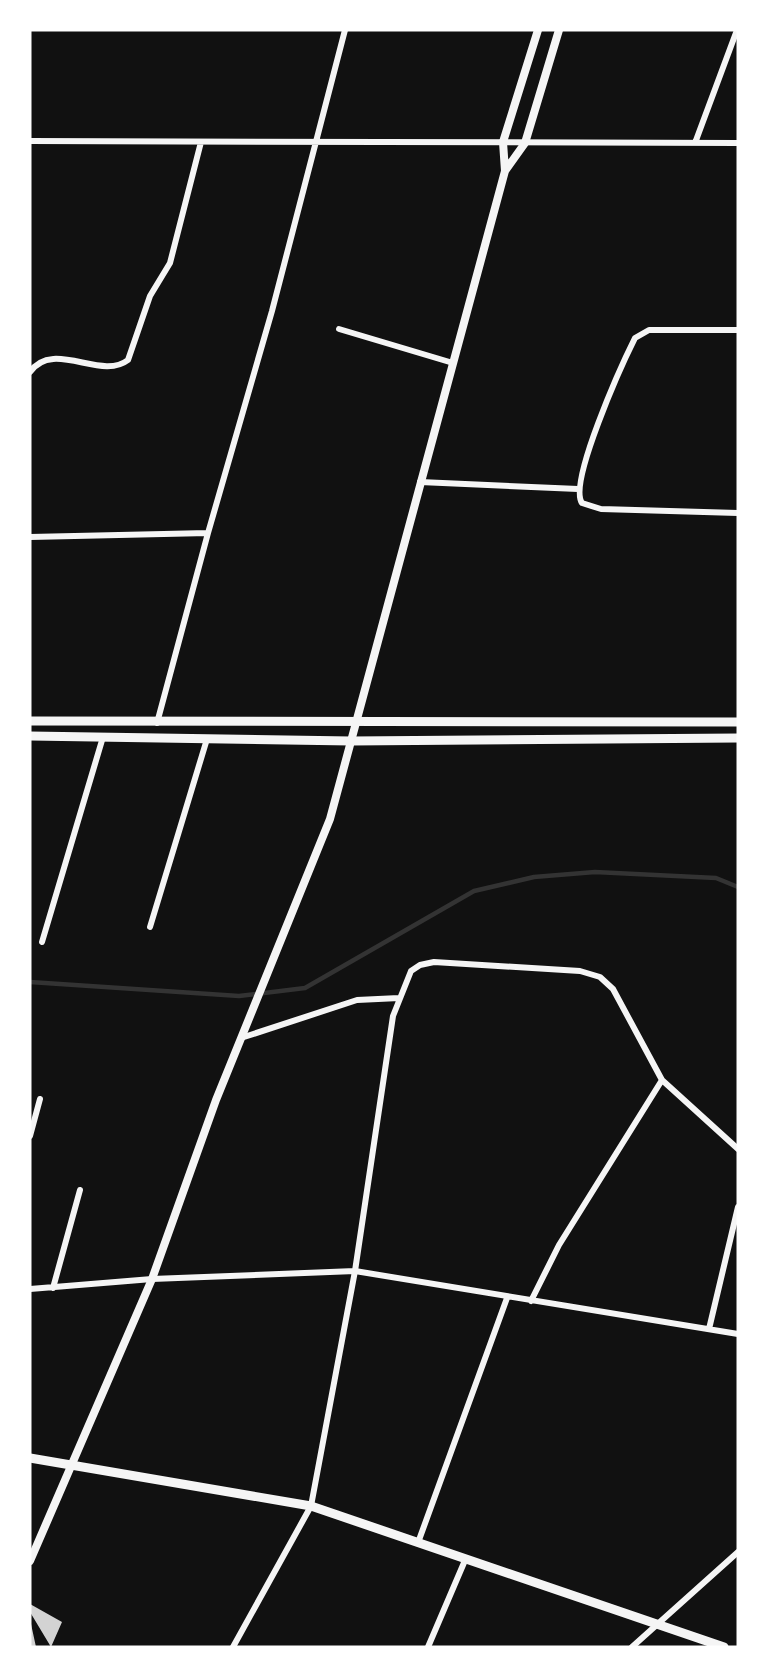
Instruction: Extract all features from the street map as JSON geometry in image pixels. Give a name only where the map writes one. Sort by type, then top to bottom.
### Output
[{"type":"main road","points":[[30,721],[738,722]]},
{"type":"main road","points":[[30,736],[351,741],[738,738]]},
{"type":"main road","points":[[30,1458],[311,1506],[419,1540],[724,1647]]},
{"type":"street","points":[[157,723],[272,310],[345,30]]},
{"type":"street","points":[[30,1562],[152,1279],[184,1182],[267,981],[330,818],[505,170],[503,142],[538,30]]},
{"type":"street","points":[[505,170],[524,143],[559,30]]},
{"type":"street","points":[[695,143],[737,30]]},
{"type":"street","points":[[30,141],[314,144],[738,143]]},
{"type":"street","points":[[31,369],[50,359],[108,365],[120,365],[128,360],[150,296],[170,263],[201,142]]},
{"type":"street","points":[[339,329],[453,363]]},
{"type":"street","points":[[738,330],[649,330],[635,338],[589,448],[578,489],[582,503],[601,509],[738,513]]},
{"type":"street","points":[[420,482],[578,489]]},
{"type":"street","points":[[30,537],[208,533]]},
{"type":"street","points":[[42,942],[103,737]]},
{"type":"street","points":[[150,927],[207,739]]},
{"type":"street","points":[[233,1647],[311,1506],[355,1271],[386,1062],[399,998],[411,971],[420,965],[434,962],[593,975],[613,989],[662,1080],[738,1149]]},
{"type":"street","points":[[244,1037],[319,1015],[357,1000],[399,998]]},
{"type":"street","points":[[531,1301],[559,1245],[662,1080]]},
{"type":"street","points":[[30,1136],[40,1099]]},
{"type":"street","points":[[52,1288],[80,1190]]},
{"type":"street","points":[[709,1329],[738,1207]]},
{"type":"street","points":[[30,1289],[152,1279],[355,1271],[738,1334]]},
{"type":"street","points":[[419,1540],[507,1298]]},
{"type":"street","points":[[632,1647],[738,1552]]},
{"type":"street","points":[[428,1647],[466,1558]]},
{"type":"building","points":[[30,1604],[62,1622],[51,1647],[30,1612]]},
{"type":"building","points":[[31,1624],[36,1647],[30,1647]]},
{"type":"waterway","points":[[30,982],[239,996],[305,988],[474,891],[534,877],[595,872],[716,878],[738,887]]}]
